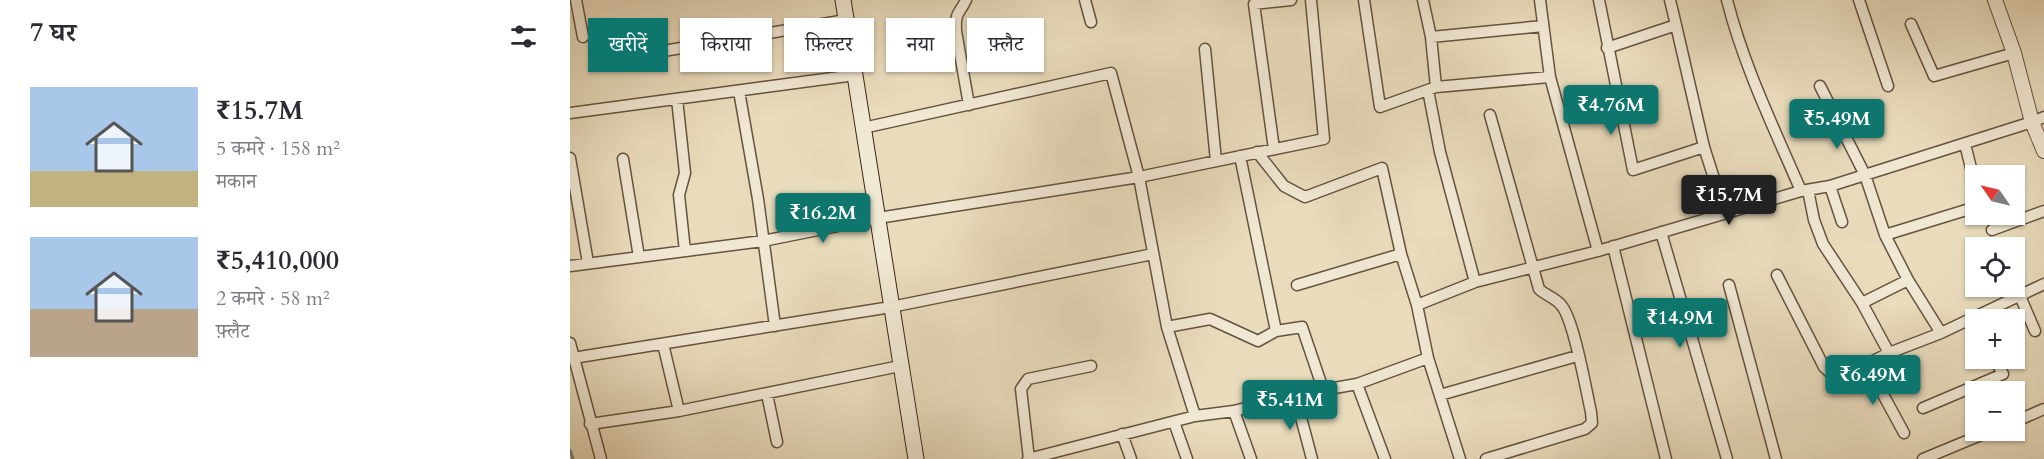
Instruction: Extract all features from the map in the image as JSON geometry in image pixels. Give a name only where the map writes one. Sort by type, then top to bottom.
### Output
[{"type":"main road","points":[[843,0],[846,18]]},
{"type":"main road","points":[[855,72],[914,458]]},
{"type":"street","points":[[576,0],[583,37]]},
{"type":"street","points":[[966,0],[958,11],[956,31],[969,105]]},
{"type":"street","points":[[1085,0],[1091,21]]},
{"type":"street","points":[[1274,149],[1254,4],[1292,0]]},
{"type":"street","points":[[570,266],[763,242],[878,218],[1139,177],[1324,139],[1311,0]]},
{"type":"street","points":[[1364,0],[1380,107],[1432,89],[1550,77]]},
{"type":"street","points":[[1423,0],[1431,36],[1432,89],[1440,152],[1475,282]]},
{"type":"street","points":[[1540,0],[1550,77],[1598,250]]},
{"type":"street","points":[[1599,0],[1633,170],[1704,147]]},
{"type":"street","points":[[1670,0],[1704,147],[1725,213]]},
{"type":"street","points":[[1727,0],[1736,34],[1757,91],[1805,191],[1823,244],[1862,303],[1889,353]]},
{"type":"street","points":[[1859,0],[1887,86]]},
{"type":"street","points":[[1995,0],[2038,120],[2044,151]]},
{"type":"street","points":[[1911,24],[1934,76],[2014,53]]},
{"type":"street","points":[[1607,48],[1676,25]]},
{"type":"street","points":[[1431,36],[1543,26]]},
{"type":"street","points":[[668,50],[784,31]]},
{"type":"street","points":[[1205,49],[1216,161]]},
{"type":"street","points":[[863,129],[1111,73],[1139,177],[1167,327],[1195,416]]},
{"type":"street","points":[[570,113],[855,75]]},
{"type":"street","points":[[1820,86],[1865,175],[1885,235],[1908,280],[1941,333]]},
{"type":"street","points":[[739,91],[758,199],[775,326]]},
{"type":"street","points":[[677,99],[685,173],[679,195],[685,251]]},
{"type":"street","points":[[1486,459],[1585,429],[1592,423],[1571,327],[1560,303],[1547,297],[1539,289],[1490,115]]},
{"type":"street","points":[[1417,304],[1475,282],[1830,186],[2038,120]]},
{"type":"street","points":[[1965,144],[1970,165]]},
{"type":"street","points":[[1257,152],[1284,186],[1305,196],[1382,168],[1401,254],[1417,304],[1428,358],[1460,459]]},
{"type":"street","points":[[1240,156],[1276,332]]},
{"type":"street","points":[[570,158],[588,263]]},
{"type":"street","points":[[623,159],[639,257]]},
{"type":"street","points":[[1830,186],[1842,222]]},
{"type":"street","points":[[1885,235],[1965,210]]},
{"type":"street","points":[[1992,230],[2044,212]]},
{"type":"street","points":[[1661,232],[1727,459]]},
{"type":"street","points":[[1613,246],[1666,459]]},
{"type":"street","points":[[573,358],[891,307],[1153,254]]},
{"type":"street","points":[[1298,285],[1401,254]]},
{"type":"street","points":[[1777,275],[1824,367],[1837,379],[1889,353],[1965,326]]},
{"type":"street","points":[[1862,303],[1908,280]]},
{"type":"street","points":[[2025,294],[2044,284]]},
{"type":"street","points":[[1729,285],[1776,459]]},
{"type":"street","points":[[1998,309],[2018,297]]},
{"type":"street","points":[[2020,297],[2035,331]]},
{"type":"street","points":[[1167,327],[1210,319],[1258,340],[1276,332],[1302,327],[1323,389]]},
{"type":"street","points":[[570,343],[601,459]]},
{"type":"street","points":[[663,344],[679,411]]},
{"type":"street","points":[[1440,395],[1577,356]]},
{"type":"street","points":[[1091,366],[1028,379],[1023,384],[1021,389],[1029,459],[1195,416],[1234,411],[1295,395],[1358,384],[1428,358]]},
{"type":"street","points":[[1867,365],[1904,433]]},
{"type":"street","points":[[590,424],[679,411],[900,366]]},
{"type":"street","points":[[1923,408],[2003,374],[2000,369]]},
{"type":"street","points":[[1358,384],[1385,459]]},
{"type":"street","points":[[767,394],[777,442]]},
{"type":"street","points":[[1295,395],[1312,459]]},
{"type":"street","points":[[2025,418],[2044,410]]},
{"type":"street","points":[[1234,411],[1251,459]]},
{"type":"street","points":[[1174,422],[1187,459]]},
{"type":"street","points":[[1122,434],[1131,459]]},
{"type":"street","points":[[1923,459],[1966,441]]},
{"type":"waterway","points":[[570,450],[573,459]]}]
